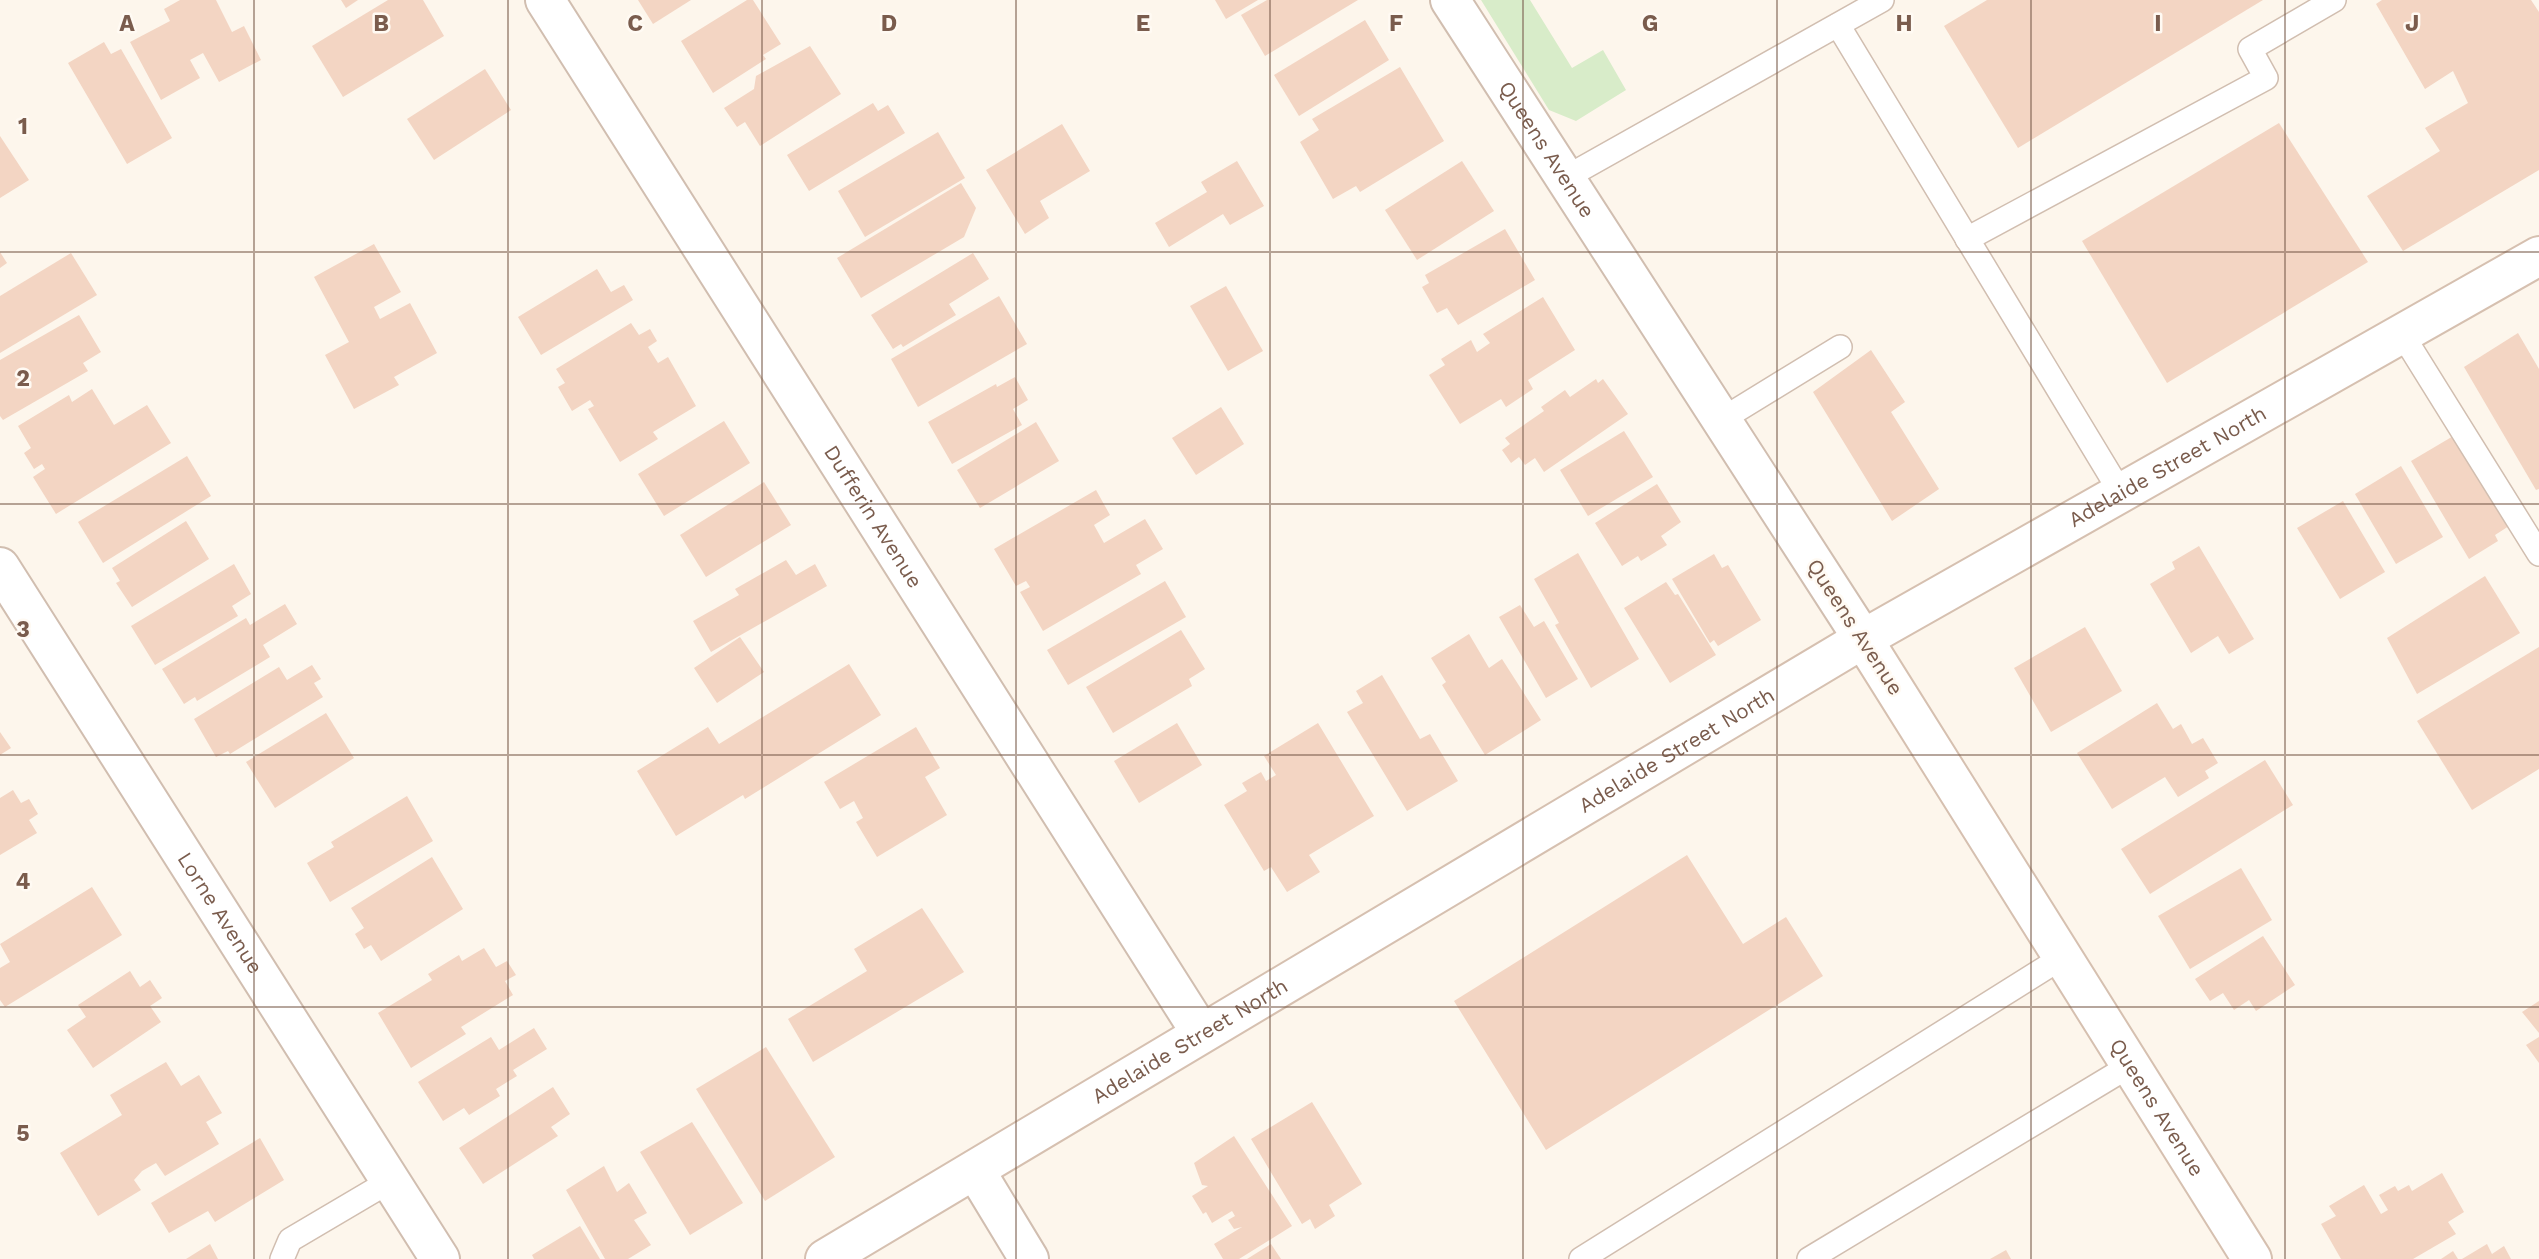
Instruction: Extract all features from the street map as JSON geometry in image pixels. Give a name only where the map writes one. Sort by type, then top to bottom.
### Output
[{"type":"street","name":"Dufferin Avenue","points":[[545,0],[1201,1033]]},
{"type":"street","name":"Queens Avenue","points":[[1450,0],[1863,639],[2252,1259]]},
{"type":"street","name":"Adelaide Street North","points":[[825,1259],[1863,639],[2539,256]]},
{"type":"street","name":"Lorne Avenue","points":[[0,567],[440,1259]]},
{"type":"street","points":[[975,1170],[1029,1259]]},
{"type":"lane","points":[[1565,178],[1882,0]]},
{"type":"lane","points":[[1966,239],[2266,78],[2250,49],[2334,0]]},
{"type":"lane","points":[[1838,25],[2121,493]]},
{"type":"lane","points":[[2402,334],[2539,554]]},
{"type":"lane","points":[[1721,420],[1840,347]]},
{"type":"lane","points":[[1581,1259],[2063,957]]},
{"type":"lane","points":[[1809,1259],[2131,1065]]},
{"type":"lane","points":[[282,1259],[290,1240],[390,1181]]},
{"type":"green space","points":[[1481,0],[1530,0],[1572,68],[1603,50],[1626,90],[1576,121],[1549,110]]},
{"type":"building","points":[[180,0],[216,0],[232,32],[244,26],[261,60],[219,82],[203,53],[190,60],[200,78],[161,100],[130,42],[170,21],[164,9]]},
{"type":"building","points":[[341,0],[358,0],[346,8]]},
{"type":"building","points":[[388,0],[423,0],[444,36],[343,97],[312,46]]},
{"type":"building","points":[[638,0],[691,0],[653,24]]},
{"type":"building","points":[[747,0],[753,0],[781,44],[763,55],[766,59],[713,93],[681,41]]},
{"type":"building","points":[[1215,0],[1258,0],[1226,19]]},
{"type":"building","points":[[1267,0],[1358,0],[1265,56],[1241,15]]},
{"type":"building","points":[[1987,0],[2263,0],[2018,148],[1944,26]]},
{"type":"building","points":[[2382,0],[2531,0],[2539,12],[2539,170],[2403,251],[2367,196],[2440,151],[2425,128],[2468,103],[2453,71],[2425,89],[2376,4]]},
{"type":"building","points":[[1365,20],[1389,60],[1299,116],[1274,75]]},
{"type":"building","points":[[104,42],[111,54],[121,49],[172,138],[127,164],[68,63]]},
{"type":"building","points":[[810,46],[841,94],[760,146],[745,122],[737,127],[724,108],[754,89],[756,76]]},
{"type":"building","points":[[1400,67],[1444,141],[1360,192],[1356,186],[1333,199],[1300,142],[1319,130],[1312,119]]},
{"type":"building","points":[[485,69],[511,110],[434,160],[407,119]]},
{"type":"building","points":[[873,103],[878,111],[888,105],[905,133],[809,191],[787,155]]},
{"type":"building","points":[[2279,123],[2368,262],[2167,383],[2082,241]]},
{"type":"building","points":[[1062,124],[1090,171],[1040,201],[1049,218],[1025,234],[986,170]]},
{"type":"building","points":[[938,132],[965,178],[865,237],[838,191]]},
{"type":"building","points":[[0,136],[29,180],[0,198]]},
{"type":"building","points":[[1237,161],[1264,206],[1230,225],[1223,214],[1169,247],[1155,223],[1207,192],[1201,182]]},
{"type":"building","points":[[1462,161],[1494,211],[1417,260],[1385,210]]},
{"type":"building","points":[[961,183],[976,208],[964,237],[861,298],[837,258]]},
{"type":"building","points":[[1505,229],[1535,280],[1458,325],[1447,308],[1437,313],[1422,287],[1429,283],[1425,275]]},
{"type":"building","points":[[374,244],[401,292],[374,307],[380,319],[410,303],[437,353],[394,377],[399,385],[354,409],[325,355],[349,342],[314,277]]},
{"type":"building","points":[[0,252],[7,263],[0,268]]},
{"type":"building","points":[[71,253],[97,295],[0,353],[0,296]]},
{"type":"building","points":[[973,253],[989,279],[949,304],[956,315],[903,347],[901,344],[893,349],[871,315]]},
{"type":"building","points":[[597,269],[611,292],[624,285],[633,300],[541,355],[518,317]]},
{"type":"building","points":[[1226,286],[1263,351],[1228,371],[1190,306]]},
{"type":"building","points":[[999,296],[1027,344],[918,407],[891,359]]},
{"type":"building","points":[[1543,297],[1575,350],[1528,380],[1533,389],[1506,407],[1501,399],[1460,424],[1429,375],[1445,365],[1441,359],[1471,340],[1477,352],[1490,343],[1483,334]]},
{"type":"building","points":[[79,315],[101,352],[83,363],[88,371],[3,420],[0,416],[0,360]]},
{"type":"building","points":[[631,323],[639,335],[650,329],[657,341],[648,347],[658,363],[668,357],[696,406],[653,432],[658,439],[620,462],[588,409],[594,406],[590,400],[572,411],[558,387],[565,383],[556,369]]},
{"type":"building","points":[[2518,333],[2539,369],[2539,489],[2536,490],[2464,367]]},
{"type":"building","points":[[1871,350],[1905,402],[1891,412],[1939,489],[1892,521],[1813,392]]},
{"type":"building","points":[[1015,377],[1028,400],[1013,409],[1022,425],[952,464],[928,422],[996,384],[997,387]]},
{"type":"building","points":[[1596,379],[1598,383],[1603,379],[1628,414],[1544,472],[1535,458],[1525,465],[1519,457],[1511,463],[1502,450],[1510,444],[1505,438],[1544,411],[1541,407],[1565,390],[1570,397]]},
{"type":"building","points":[[92,389],[114,425],[147,405],[171,443],[56,514],[33,477],[45,469],[42,464],[34,469],[24,453],[31,448],[18,426],[69,395],[72,402]]},
{"type":"building","points":[[1221,407],[1244,444],[1196,475],[1172,438]]},
{"type":"building","points":[[724,421],[750,463],[664,516],[638,474]]},
{"type":"building","points":[[1036,422],[1059,461],[980,508],[957,470]]},
{"type":"building","points":[[1624,431],[1653,477],[1588,516],[1560,470]]},
{"type":"building","points":[[2455,435],[2509,526],[2495,535],[2498,541],[2469,559],[2411,461]]},
{"type":"building","points":[[187,456],[211,496],[103,563],[78,522]]},
{"type":"building","points":[[2401,466],[2443,537],[2396,564],[2355,494]]},
{"type":"building","points":[[764,482],[791,525],[706,577],[680,535]]},
{"type":"building","points":[[1657,484],[1681,522],[1661,536],[1667,545],[1641,561],[1638,556],[1622,566],[1595,523]]},
{"type":"building","points":[[1096,490],[1110,515],[1094,525],[1104,543],[1145,519],[1163,549],[1136,565],[1141,574],[1043,631],[1020,592],[1030,587],[1026,581],[1016,586],[994,549]]},
{"type":"building","points":[[2343,501],[2385,572],[2340,599],[2297,528]]},
{"type":"building","points":[[186,521],[209,559],[132,607],[116,583],[120,581],[112,568]]},
{"type":"building","points":[[2199,546],[2254,639],[2229,654],[2218,636],[2191,653],[2150,584],[2175,569],[2172,562]]},
{"type":"building","points":[[1578,553],[1639,659],[1591,688],[1555,625],[1559,623],[1534,579]]},
{"type":"building","points":[[1714,554],[1722,568],[1728,565],[1761,620],[1718,646],[1714,640],[1710,643],[1672,579]]},
{"type":"building","points":[[786,560],[796,575],[815,564],[827,586],[711,652],[693,621],[739,595],[735,589]]},
{"type":"building","points":[[234,564],[251,594],[232,606],[238,616],[155,665],[131,626]]},
{"type":"building","points":[[2485,576],[2520,633],[2417,694],[2387,638]]},
{"type":"building","points":[[1165,581],[1186,617],[1068,685],[1047,650]]},
{"type":"building","points":[[1666,582],[1675,595],[1678,594],[1716,655],[1670,683],[1624,608]]},
{"type":"building","points":[[285,604],[297,624],[263,645],[270,657],[197,701],[195,697],[184,704],[162,669],[246,618],[250,625]]},
{"type":"building","points":[[1520,605],[1534,627],[1544,621],[1578,679],[1546,698],[1499,617]]},
{"type":"building","points":[[2085,627],[2122,691],[2051,732],[2014,668]]},
{"type":"building","points":[[1181,630],[1205,669],[1189,679],[1192,686],[1113,733],[1086,687]]},
{"type":"building","points":[[1469,634],[1489,668],[1502,659],[1541,720],[1485,755],[1442,685],[1446,682],[1431,658]]},
{"type":"building","points":[[740,637],[764,672],[717,703],[694,668]]},
{"type":"building","points":[[2539,647],[2539,769],[2472,810],[2417,721]]},
{"type":"building","points":[[849,664],[881,715],[745,799],[743,795],[676,836],[637,771],[708,727],[719,744]]},
{"type":"building","points":[[312,665],[321,679],[314,683],[323,697],[230,754],[228,751],[216,757],[194,719],[279,667],[287,680]]},
{"type":"building","points":[[1382,675],[1420,739],[1430,734],[1458,781],[1407,811],[1347,712],[1363,703],[1356,691]]},
{"type":"building","points":[[2157,703],[2173,729],[2181,724],[2192,744],[2203,738],[2218,763],[2205,771],[2209,778],[2178,797],[2165,777],[2112,809],[2077,753]]},
{"type":"building","points":[[326,713],[354,758],[275,808],[246,762]]},
{"type":"building","points":[[1177,723],[1202,765],[1139,803],[1114,761]]},
{"type":"building","points":[[1318,723],[1374,816],[1309,855],[1320,872],[1287,892],[1271,867],[1264,871],[1224,805],[1247,791],[1242,783],[1261,772],[1266,781],[1276,775],[1264,756]]},
{"type":"building","points":[[916,727],[940,768],[925,777],[947,815],[877,857],[856,822],[863,818],[854,801],[840,809],[824,782]]},
{"type":"building","points":[[0,732],[11,748],[0,755]]},
{"type":"building","points":[[2265,760],[2293,805],[2150,894],[2121,849]]},
{"type":"building","points":[[13,790],[21,803],[29,799],[38,814],[29,820],[37,833],[0,855],[0,798]]},
{"type":"building","points":[[407,796],[433,841],[330,902],[307,863],[334,847],[331,842]]},
{"type":"building","points":[[1687,855],[1743,944],[1786,917],[1823,976],[1546,1150],[1454,1001]]},
{"type":"building","points":[[432,857],[463,909],[381,961],[371,945],[364,949],[355,934],[364,928],[351,908]]},
{"type":"building","points":[[2241,868],[2272,920],[2190,969],[2158,916]]},
{"type":"building","points":[[92,887],[122,935],[5,1007],[0,1000],[0,968],[10,962],[0,944]]},
{"type":"building","points":[[922,908],[964,972],[813,1062],[788,1019],[867,971],[854,949]]},
{"type":"building","points":[[2263,936],[2295,985],[2256,1011],[2249,1000],[2234,1010],[2223,993],[2210,1001],[2195,979]]},
{"type":"building","points":[[484,948],[496,967],[507,961],[516,975],[505,981],[513,995],[461,1027],[466,1034],[411,1068],[378,1013],[432,980],[428,974],[459,955],[462,961]]},
{"type":"building","points":[[130,971],[140,987],[150,980],[162,998],[150,1006],[161,1022],[93,1068],[67,1030],[86,1017],[78,1005]]},
{"type":"building","points":[[2539,1001],[2539,1033],[2522,1012]]},
{"type":"building","points":[[534,1028],[547,1049],[513,1070],[517,1076],[496,1089],[500,1096],[469,1115],[464,1108],[443,1121],[418,1082],[491,1037],[499,1050]]},
{"type":"building","points":[[2539,1037],[2539,1063],[2526,1045]]},
{"type":"building","points":[[766,1047],[835,1157],[765,1201],[696,1089]]},
{"type":"building","points":[[166,1062],[181,1086],[199,1075],[222,1113],[206,1122],[219,1144],[165,1176],[156,1163],[142,1171],[134,1180],[141,1190],[98,1216],[60,1153],[122,1115],[110,1095]]},
{"type":"building","points":[[553,1087],[570,1114],[551,1127],[558,1136],[483,1184],[459,1148]]},
{"type":"building","points":[[1312,1102],[1362,1184],[1329,1205],[1335,1216],[1315,1229],[1310,1219],[1302,1224],[1251,1139]]},
{"type":"building","points":[[692,1122],[743,1203],[690,1235],[640,1152]]},
{"type":"building","points":[[1234,1136],[1292,1226],[1239,1259],[1223,1259],[1214,1244],[1242,1227],[1234,1229],[1228,1220],[1235,1216],[1232,1211],[1212,1223],[1206,1212],[1203,1214],[1192,1196],[1208,1186],[1202,1185],[1194,1163]]},
{"type":"building","points":[[260,1138],[284,1180],[215,1222],[208,1211],[169,1233],[151,1203]]},
{"type":"building","points":[[604,1166],[617,1192],[629,1183],[647,1213],[634,1220],[651,1245],[628,1259],[605,1259],[566,1190]]},
{"type":"building","points":[[2442,1173],[2464,1212],[2448,1222],[2456,1234],[2413,1259],[2341,1259],[2321,1224],[2336,1216],[2329,1206],[2364,1185],[2381,1214],[2388,1210],[2379,1195],[2395,1186],[2398,1191],[2409,1185],[2412,1191]]},
{"type":"building","points":[[580,1226],[600,1259],[534,1259],[532,1255]]},
{"type":"building","points":[[210,1244],[218,1259],[186,1259]]},
{"type":"building","points":[[1271,1244],[1281,1259],[1247,1259]]},
{"type":"building","points":[[2487,1244],[2492,1254],[2504,1246],[2511,1259],[2462,1259]]},
{"type":"building","points":[[2006,1250],[2011,1259],[1990,1259]]},
{"type":"building","points":[[2453,1251],[2458,1259],[2441,1259]]}]
